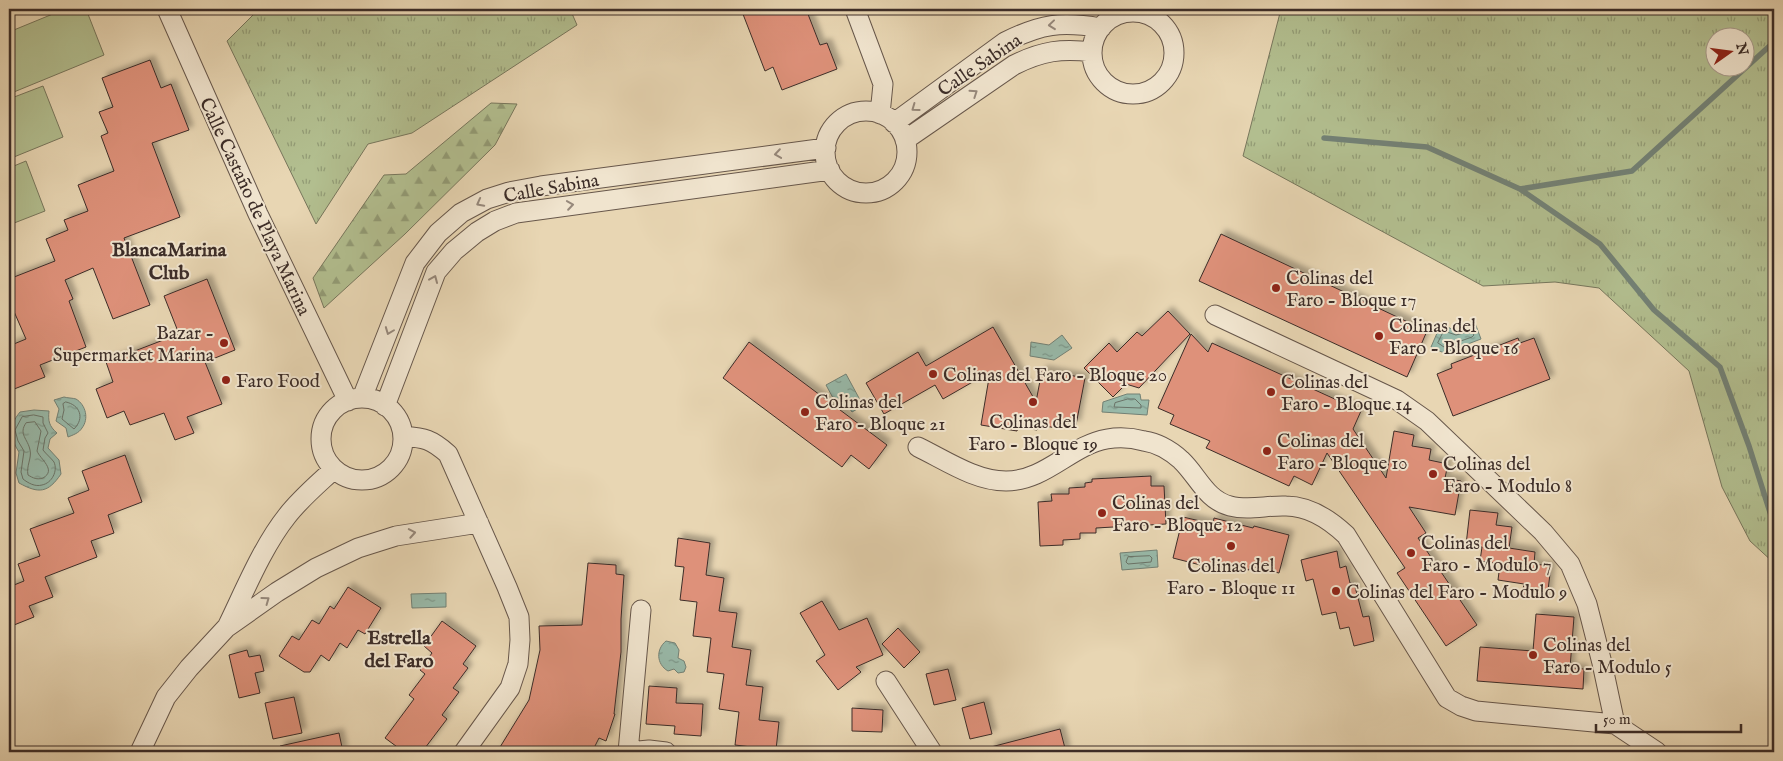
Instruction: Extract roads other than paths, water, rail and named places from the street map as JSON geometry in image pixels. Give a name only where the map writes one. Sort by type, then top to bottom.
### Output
[{"type":"street","name":"Calle Castaño de Playa Marina","points":[[167,9],[251,198],[355,400]]},
{"type":"street","points":[[855,9],[883,84],[887,118]]},
{"type":"street","points":[[1132,10],[1147,14],[1159,21],[1168,31],[1173,43],[1174,56],[1171,69],[1164,80],[1155,88],[1142,93],[1130,94],[1117,91],[1106,84],[1097,73],[1092,60],[1092,46],[1097,32],[1107,21],[1119,14],[1132,10]]},
{"type":"street","name":"Calle Sabina","points":[[887,118],[1005,42],[1025,32],[1048,25],[1075,24],[1101,28]]},
{"type":"street","name":"Calle Sabina","points":[[905,140],[1014,66],[1032,56],[1054,50],[1073,49],[1092,52]]},
{"type":"street","points":[[868,111],[887,118],[901,130],[905,140],[907,158],[902,171],[894,183],[882,190],[868,193],[854,192],[841,185],[832,176],[827,164],[826,148],[834,127],[843,118],[855,113],[868,111]]},
{"type":"street","name":"Calle Sabina","points":[[355,400],[416,262],[438,233],[461,213],[487,199],[541,186],[826,148]]},
{"type":"street","name":"Calle Sabina","points":[[385,406],[436,272],[454,251],[477,232],[495,221],[516,213],[830,170]]},
{"type":"street","points":[[1215,315],[1397,400],[1427,421],[1543,532],[1570,564],[1587,604],[1615,724]]},
{"type":"street","points":[[368,398],[385,406],[392,410],[400,422],[403,436],[402,451],[396,463],[385,473],[372,479],[358,480],[344,476],[334,469],[326,459],[321,433],[325,421],[332,410],[355,400],[368,398]]},
{"type":"street","points":[[403,436],[434,442],[448,454],[507,587],[518,617],[520,640],[518,664],[510,688],[464,752]]},
{"type":"street","points":[[918,446],[978,477],[1005,481],[1022,479],[1045,471],[1089,445],[1106,439],[1127,438],[1146,441],[1165,448],[1181,460],[1210,496],[1223,505],[1246,508],[1287,506],[1310,511],[1331,521],[1346,535],[1447,698],[1461,706],[1476,711],[1615,724],[1656,752]]},
{"type":"street","points":[[226,628],[268,545],[286,516],[334,469]]},
{"type":"street","points":[[140,752],[166,698],[189,668],[226,628],[277,592],[316,568],[358,548],[396,536],[479,523]]},
{"type":"street","points":[[641,610],[628,752],[650,750],[666,752]]},
{"type":"street","points":[[886,681],[932,752]]},
{"type":"water","points":[[1475,323],[1481,339],[1444,353],[1431,347],[1441,324],[1456,331]]},
{"type":"water","points":[[1062,335],[1072,348],[1054,360],[1030,356],[1031,342],[1049,345]]},
{"type":"water","points":[[846,374],[859,398],[859,408],[852,412],[844,400],[833,398],[826,385]]},
{"type":"water","points":[[1127,394],[1140,394],[1141,400],[1149,400],[1147,415],[1102,412],[1103,402]]},
{"type":"water","points":[[64,397],[76,399],[84,408],[86,416],[81,430],[68,437],[66,428],[56,421],[59,409],[54,400]]},
{"type":"water","points":[[34,410],[49,411],[50,423],[57,433],[50,439],[48,448],[59,460],[61,474],[52,485],[43,490],[32,489],[19,483],[16,473],[19,452],[11,432],[13,422],[20,412]]},
{"type":"water","points":[[1157,550],[1158,567],[1122,570],[1120,553]]},
{"type":"water","points":[[446,593],[446,607],[412,608],[411,594]]},
{"type":"water","points":[[666,641],[675,643],[679,650],[678,658],[684,661],[686,667],[684,672],[678,673],[674,669],[668,671],[659,661],[660,648]]},
{"type":"waterway","points":[[1520,189],[1632,171],[1774,42]]},
{"type":"waterway","points":[[1324,138],[1427,147],[1520,189],[1600,244],[1654,310],[1720,367],[1749,446],[1774,525]]},
{"type":"place","name":"Colinas del Faro - Bloque 17","points":[[1276,288]]},
{"type":"place","name":"Colinas del Faro - Bloque 16","points":[[1379,336]]},
{"type":"place","name":"Bazar - Supermarket Marina","points":[[224,343]]},
{"type":"place","name":"Colinas del Faro - Bloque 20","points":[[933,374]]},
{"type":"place","name":"Faro Food","points":[[226,380]]},
{"type":"place","name":"Colinas del Faro - Bloque 14","points":[[1271,392]]},
{"type":"place","name":"Colinas del Faro - Bloque 19","points":[[1033,402]]},
{"type":"place","name":"Colinas del Faro - Bloque 21","points":[[805,412]]},
{"type":"place","name":"Colinas del Faro - Bloque 10","points":[[1267,451]]},
{"type":"place","name":"Colinas del Faro - Modulo 8","points":[[1433,474]]},
{"type":"place","name":"Colinas del Faro - Bloque 12","points":[[1102,513]]},
{"type":"place","name":"Colinas del Faro - Bloque 11","points":[[1231,546]]},
{"type":"place","name":"Colinas del Faro - Modulo 7","points":[[1411,553]]},
{"type":"place","name":"Colinas del Faro - Modulo 9","points":[[1336,591]]},
{"type":"place","name":"Colinas del Faro - Modulo 5","points":[[1533,655]]},
{"type":"district","name":"BlancaMarina Club","points":[[169,260]]},
{"type":"district","name":"Estrella del Faro","points":[[399,648]]}]
